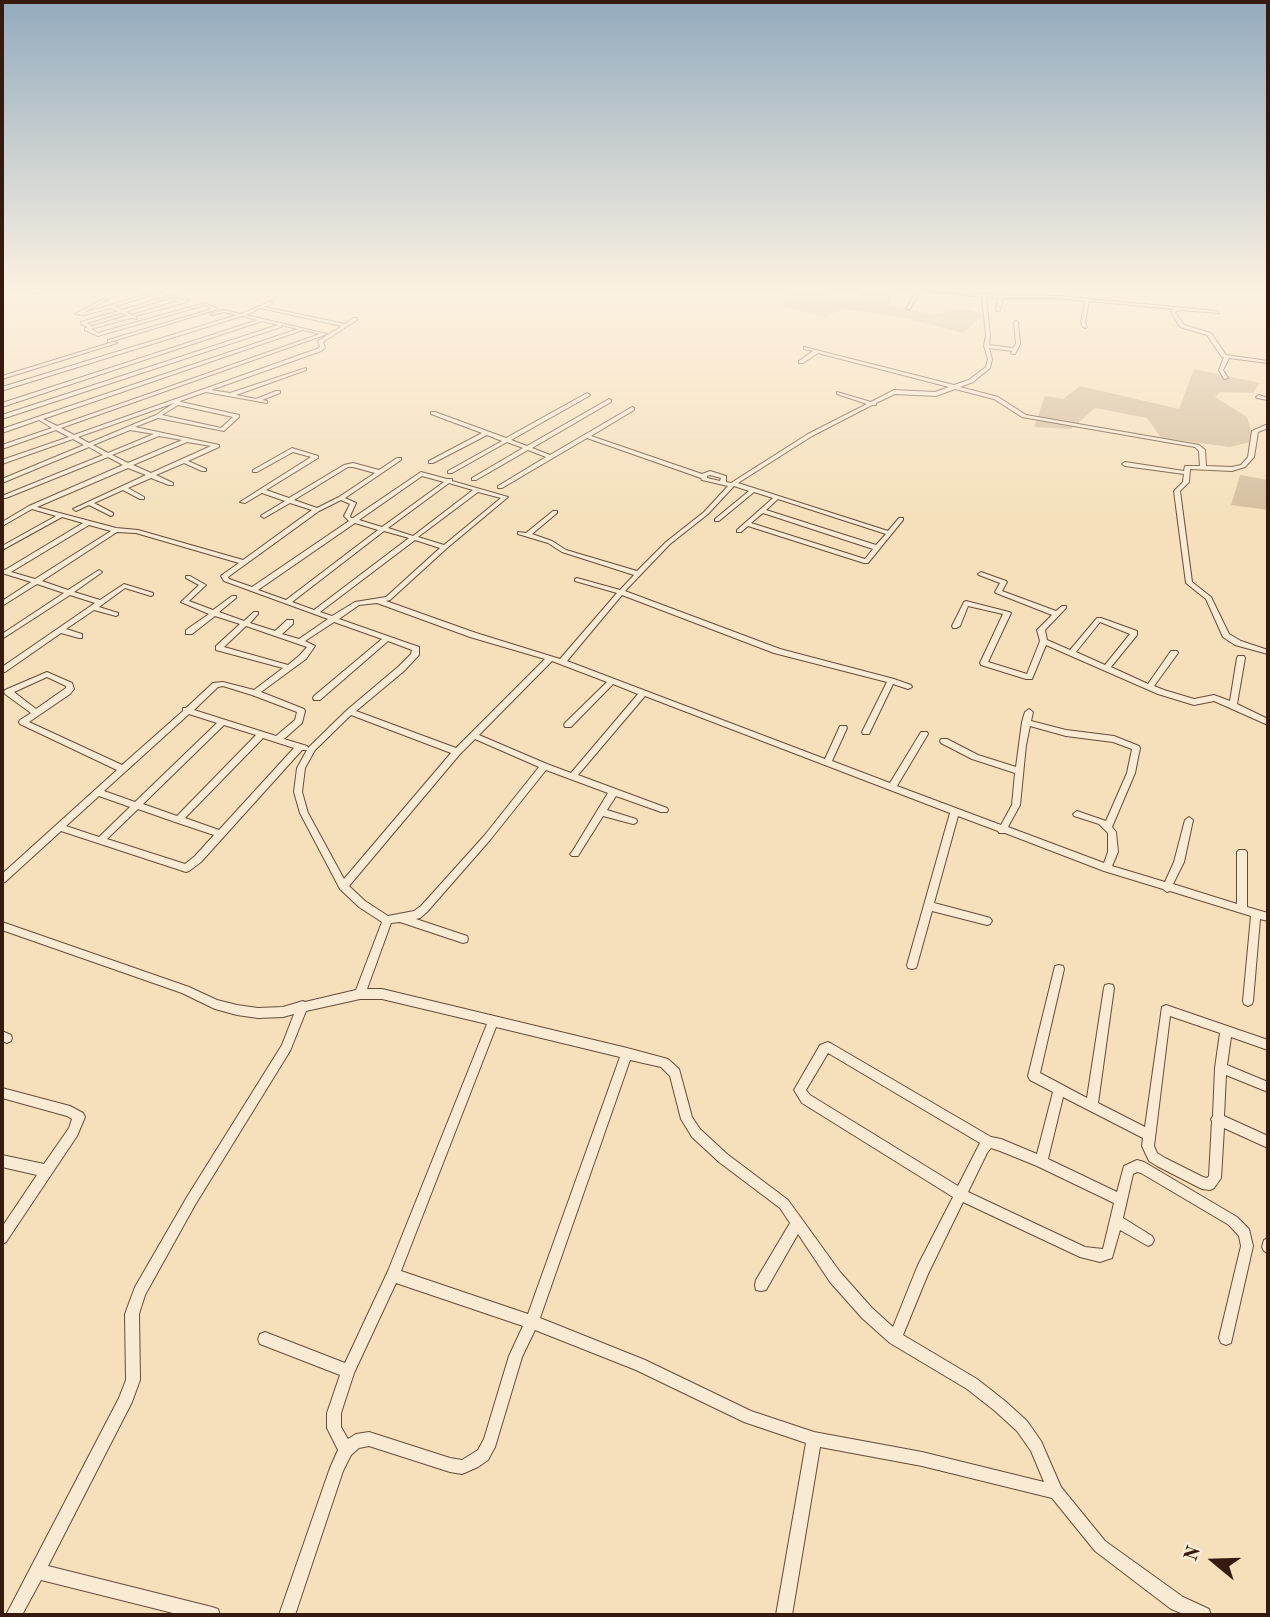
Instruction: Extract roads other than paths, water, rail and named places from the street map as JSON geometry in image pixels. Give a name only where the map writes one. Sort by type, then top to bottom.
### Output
[{"type":"street","points":[[2,380],[43,366]]},
{"type":"street","points":[[2,389],[76,366]]},
{"type":"street","points":[[2,405],[119,366]]},
{"type":"street","points":[[2,417],[152,366]]},
{"type":"street","points":[[2,431],[190,366]]},
{"type":"street","points":[[2,447],[230,366]]},
{"type":"street","points":[[237,366],[250,373]]},
{"type":"street","points":[[2,462],[269,366]]},
{"type":"street","points":[[878,366],[998,399],[1029,417],[1197,446],[1202,450],[1203,468]]},
{"type":"street","points":[[562,662],[621,592],[668,542],[706,513],[733,485],[810,435],[897,391],[936,394],[971,381],[988,366]]},
{"type":"street","points":[[1223,366],[1222,370],[1226,378]]},
{"type":"street","points":[[68,369],[145,410]]},
{"type":"street","points":[[230,395],[304,369]]},
{"type":"street","points":[[2,380],[10,387]]},
{"type":"street","points":[[203,389],[265,402]]},
{"type":"street","points":[[256,400],[278,392]]},
{"type":"street","points":[[2,481],[158,416],[191,393]]},
{"type":"street","points":[[839,393],[874,404]]},
{"type":"street","points":[[450,472],[587,395]]},
{"type":"street","points":[[1259,397],[1268,399]]},
{"type":"street","points":[[2,399],[127,465],[171,484]]},
{"type":"street","points":[[474,479],[609,401]]},
{"type":"street","points":[[178,402],[237,415],[210,443]]},
{"type":"street","points":[[500,486],[632,409]]},
{"type":"street","points":[[433,413],[551,457]]},
{"type":"street","points":[[158,416],[222,430]]},
{"type":"street","points":[[1268,426],[1255,431],[1251,457],[1243,467],[1187,467],[1186,482],[1177,491],[1189,583],[1209,598],[1226,635],[1238,643],[1268,652]]},
{"type":"street","points":[[76,509],[217,447],[210,443],[186,441],[130,428]]},
{"type":"street","points":[[431,462],[486,433]]},
{"type":"street","points":[[5,497],[157,435]]},
{"type":"street","points":[[588,435],[706,475],[717,483],[723,482],[753,490],[889,533]]},
{"type":"street","points":[[2,524],[31,508],[186,441]]},
{"type":"street","points":[[243,502],[316,457],[292,450],[256,471]]},
{"type":"street","points":[[399,459],[341,498],[317,510],[224,579],[416,649],[415,655],[312,748],[301,768],[298,792],[304,813],[343,886],[362,904],[387,920],[417,915],[487,838],[544,766]]},
{"type":"street","points":[[186,462],[204,470]]},
{"type":"street","points":[[1125,464],[1186,473]]},
{"type":"street","points":[[264,516],[348,465],[379,472]]},
{"type":"street","points":[[253,590],[421,474],[450,480],[505,498],[445,547],[388,599],[357,603],[302,640]]},
{"type":"street","points":[[286,602],[450,480]]},
{"type":"street","points":[[124,488],[142,498]]},
{"type":"street","points":[[317,612],[478,489]]},
{"type":"street","points":[[717,520],[753,490]]},
{"type":"street","points":[[262,491],[317,510]]},
{"type":"street","points":[[739,531],[777,497]]},
{"type":"street","points":[[341,498],[353,503],[347,516],[353,520],[445,547]]},
{"type":"street","points":[[89,503],[111,514]]},
{"type":"street","points":[[31,508],[116,530],[136,531],[244,562]]},
{"type":"street","points":[[762,511],[878,548]]},
{"type":"street","points":[[555,512],[524,534],[550,542],[564,551],[639,574]]},
{"type":"street","points":[[2,548],[61,515]]},
{"type":"street","points":[[747,524],[866,562],[901,519]]},
{"type":"street","points":[[4,573],[89,522]]},
{"type":"street","points":[[2,604],[116,530]]},
{"type":"street","points":[[2,636],[99,572]]},
{"type":"street","points":[[4,573],[100,602]]},
{"type":"street","points":[[981,574],[1004,582],[998,592],[1057,614]]},
{"type":"street","points":[[188,577],[203,585],[184,602],[302,640],[312,646],[255,694]]},
{"type":"street","points":[[578,580],[621,592],[766,648],[908,687]]},
{"type":"street","points":[[2,670],[124,586],[151,594]]},
{"type":"street","points":[[189,632],[234,597]]},
{"type":"street","points":[[376,600],[562,662],[828,761],[1002,831],[1107,868],[1268,917]]},
{"type":"street","points":[[956,626],[966,603],[1007,613],[984,663],[1029,677],[1044,641],[1041,630],[1064,607]]},
{"type":"street","points":[[93,607],[116,614]]},
{"type":"street","points":[[256,613],[219,648],[288,667]]},
{"type":"street","points":[[1072,653],[1099,619],[1134,633],[1106,668]]},
{"type":"street","points":[[278,633],[290,622]]},
{"type":"street","points":[[60,630],[79,636]]},
{"type":"street","points":[[317,698],[388,638]]},
{"type":"street","points":[[1044,641],[1150,687],[1194,702],[1214,698],[1268,722]]},
{"type":"street","points":[[1150,687],[1174,653]]},
{"type":"street","points":[[1233,705],[1241,658]]},
{"type":"street","points":[[343,886],[457,752],[550,659]]},
{"type":"street","points":[[35,712],[8,692],[47,674],[71,686],[23,722],[122,769]]},
{"type":"street","points":[[568,724],[612,681]]},
{"type":"street","points":[[866,732],[891,681]]},
{"type":"street","points":[[2,879],[186,710],[218,684],[302,711],[299,721],[277,740]]},
{"type":"street","points":[[573,776],[643,692]]},
{"type":"street","points":[[186,710],[300,747],[312,748]]},
{"type":"street","points":[[349,712],[457,752]]},
{"type":"street","points":[[1002,831],[1016,804],[1027,717],[1066,733],[1114,739],[1136,748],[1131,773],[1108,827]]},
{"type":"street","points":[[100,841],[223,722]]},
{"type":"street","points":[[828,761],[843,727]]},
{"type":"street","points":[[892,787],[924,734]]},
{"type":"street","points":[[178,820],[261,735]]},
{"type":"street","points":[[475,736],[544,766],[664,810]]},
{"type":"street","points":[[944,741],[975,757],[1020,772]]},
{"type":"street","points":[[58,827],[186,868],[221,834],[300,747]]},
{"type":"street","points":[[575,854],[614,791]]},
{"type":"street","points":[[97,792],[221,834]]},
{"type":"street","points":[[912,965],[956,811]]},
{"type":"street","points":[[602,812],[633,821]]},
{"type":"street","points":[[1077,814],[1108,827],[1112,832],[1113,852],[1107,868]]},
{"type":"street","points":[[1167,887],[1177,869],[1189,820]]},
{"type":"street","points":[[1242,852],[1242,910]]},
{"type":"street","points":[[929,906],[987,920]]},
{"type":"street","points":[[1248,1001],[1256,914]]},
{"type":"street","points":[[399,918],[463,939]]},
{"type":"street","points":[[360,995],[387,920]]},
{"type":"street","points":[[2,926],[185,990],[215,1004],[258,1013],[283,1012],[360,995],[382,994],[663,1063],[675,1073],[687,1119],[696,1133],[723,1158],[784,1204],[848,1293],[895,1338],[972,1384],[1022,1426],[1036,1446],[1056,1492],[1109,1553],[1177,1604],[1203,1615]]},
{"type":"street","points":[[1059,969],[1033,1074],[1059,1092],[1149,1135]]},
{"type":"street","points":[[1091,1105],[1109,988]]},
{"type":"street","points":[[15,1615],[125,1402],[133,1380],[132,1325],[140,1292],[191,1201],[286,1048],[303,1006]]},
{"type":"street","points":[[1226,1031],[1217,1119],[1215,1178],[1210,1184],[1202,1183],[1153,1157],[1148,1146],[1166,1010],[1268,1045]]},
{"type":"street","points":[[346,1450],[334,1428],[334,1413],[348,1371],[393,1275],[493,1022]]},
{"type":"street","points":[[1121,1200],[1041,1162],[989,1142],[828,1046],[800,1090],[802,1096],[959,1194],[1084,1253],[1100,1256],[1108,1254],[1116,1222],[1128,1170],[1137,1166],[1242,1228],[1247,1246],[1226,1338]]},
{"type":"street","points":[[287,1615],[346,1450],[356,1441],[369,1439],[462,1467],[483,1455],[490,1442],[516,1356],[532,1322],[626,1053]]},
{"type":"street","points":[[1221,1068],[1268,1087]]},
{"type":"street","points":[[1041,1162],[1059,1092]]},
{"type":"street","points":[[2,1093],[70,1111],[79,1117],[73,1132],[2,1236]]},
{"type":"street","points":[[1217,1119],[1268,1142]]},
{"type":"street","points":[[895,1338],[959,1194],[989,1142]]},
{"type":"street","points":[[2,1161],[47,1171]]},
{"type":"street","points":[[1116,1222],[1148,1240]]},
{"type":"street","points":[[761,1286],[797,1223]]},
{"type":"street","points":[[393,1275],[532,1322],[640,1365],[749,1417],[814,1439],[922,1459],[1056,1492]]},
{"type":"street","points":[[265,1339],[348,1371]]},
{"type":"street","points":[[784,1615],[814,1439]]},
{"type":"street","points":[[37,1571],[212,1615]]}]
